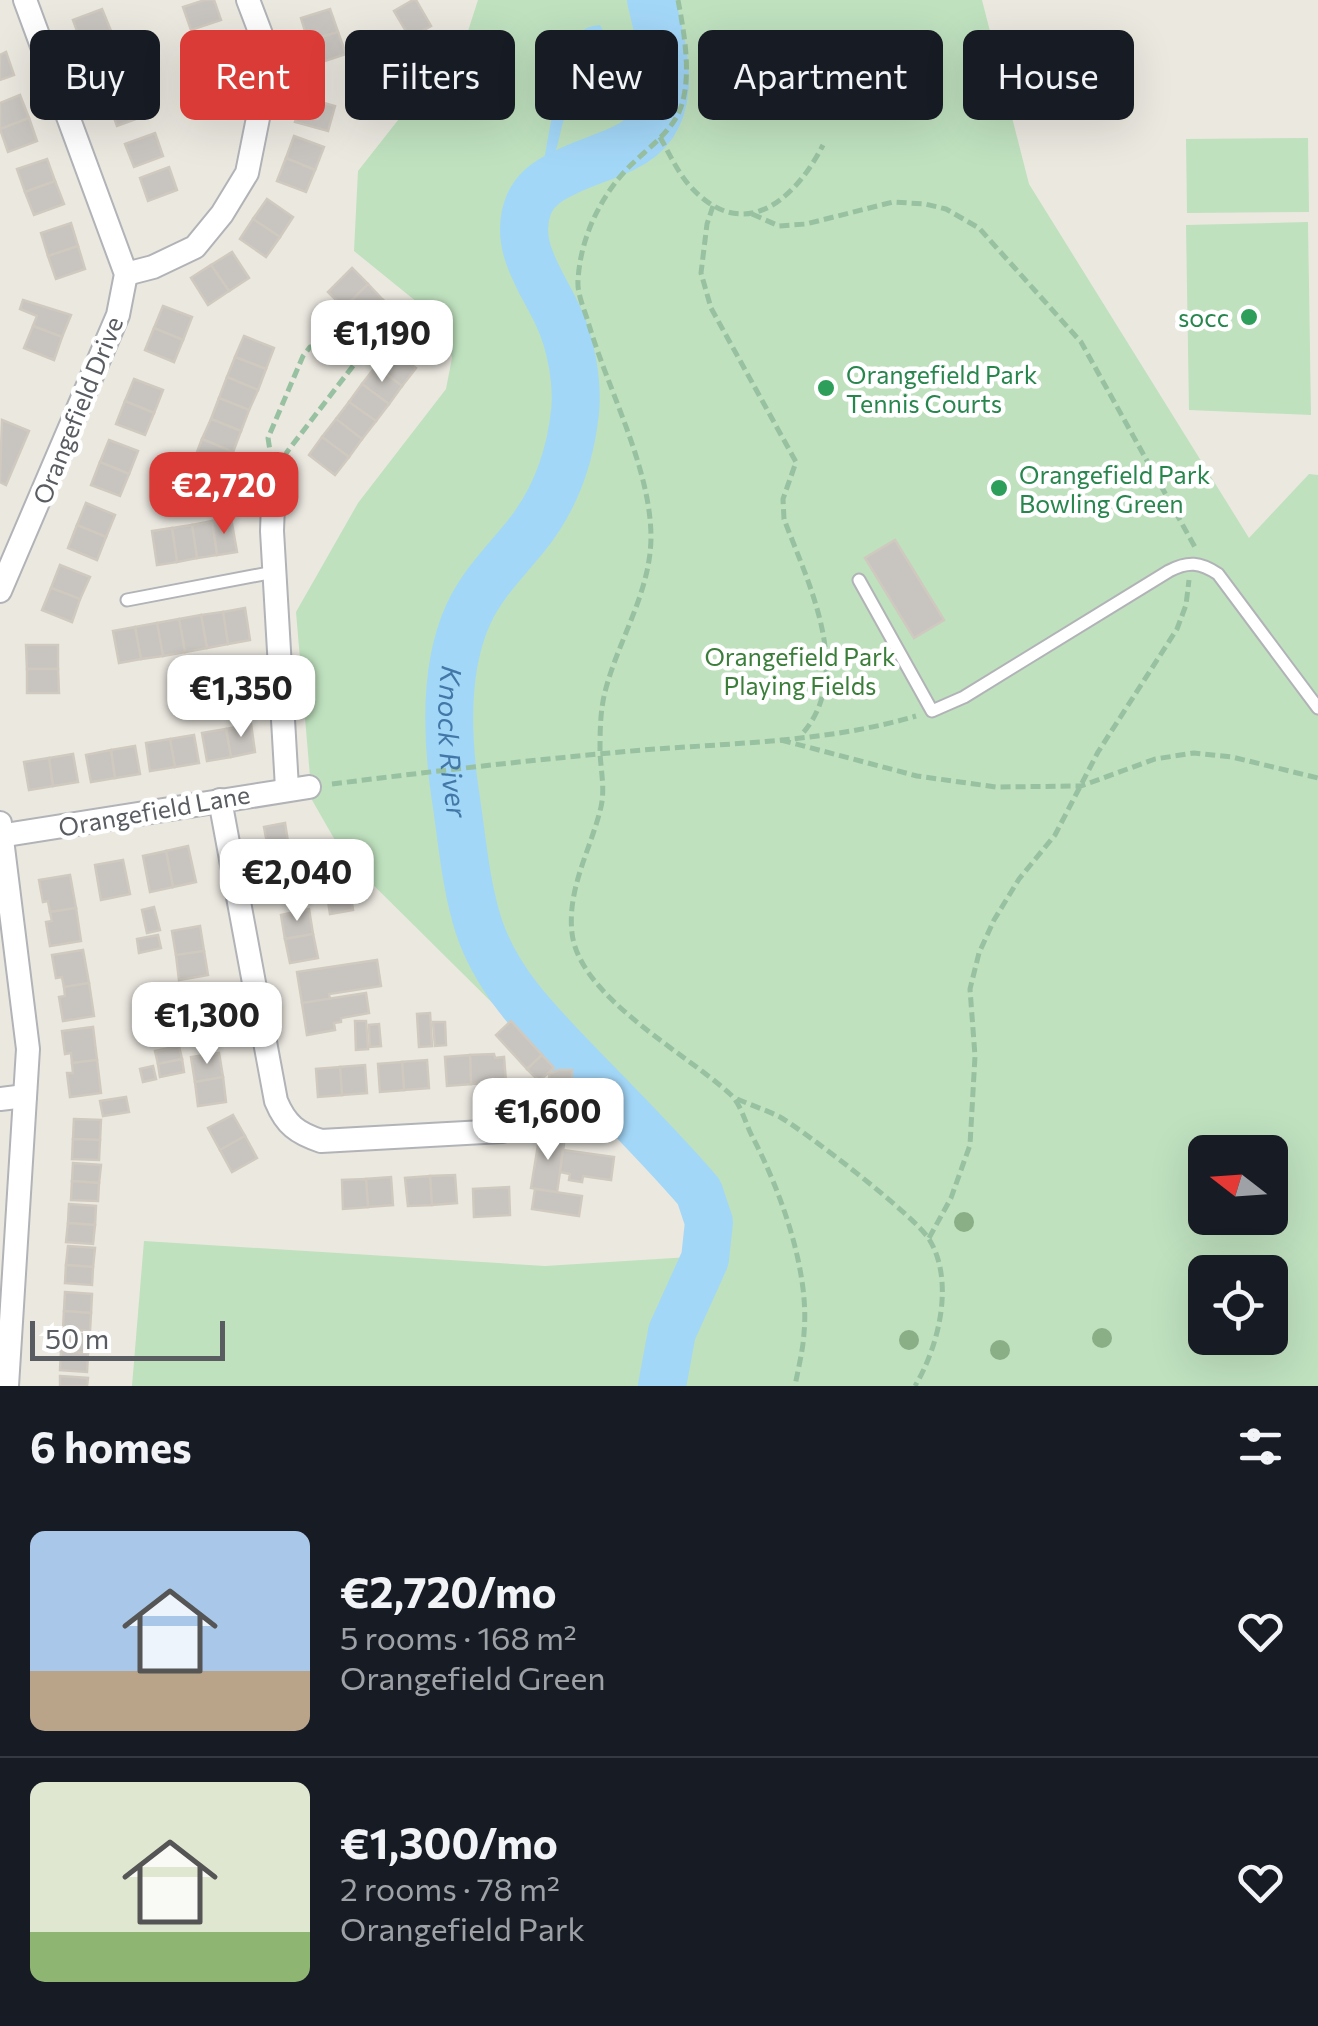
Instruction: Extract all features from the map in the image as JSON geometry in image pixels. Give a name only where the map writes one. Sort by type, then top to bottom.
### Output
[{"type":"street","points":[[26,0],[126,274],[195,247],[248,173],[270,58],[248,0]]},
{"type":"street","name":"Orangefield Drive","points":[[0,591],[118,315],[126,274]]},
{"type":"street","points":[[274,476],[274,572],[298,787]]},
{"type":"street","name":"Orangefield Lane","points":[[0,832],[298,787]]},
{"type":"street","points":[[220,800],[276,1101],[285,1122],[303,1135],[322,1141],[502,1132]]},
{"type":"street","points":[[0,832],[28,1049],[8,1386]]},
{"type":"street","points":[[0,1099],[25,1096]]},
{"type":"lane","points":[[859,580],[932,711],[964,697],[1183,563],[1205,566],[1218,574],[1318,708]]},
{"type":"lane","points":[[128,600],[274,572]]},
{"type":"path","points":[[678,0],[684,28],[686,85],[681,107],[672,125],[628,168],[595,214],[577,284],[599,358],[626,428],[648,506],[651,536],[649,568],[604,694],[602,802],[570,912],[572,938],[579,959],[613,1000],[734,1098],[781,1118],[910,1218],[928,1238],[938,1261],[942,1287],[938,1330],[915,1386]]},
{"type":"path","points":[[660,137],[689,184],[729,214],[752,214],[779,226],[806,224],[893,202],[946,209],[980,228],[1081,342],[1205,566]]},
{"type":"path","points":[[752,214],[784,198],[811,167],[822,145]]},
{"type":"path","points":[[714,206],[706,224],[701,272],[712,308],[796,462],[783,498],[784,519],[828,654],[822,702],[814,721],[800,736]]},
{"type":"path","points":[[319,346],[356,362],[287,452],[274,476],[268,438],[310,347],[319,346]]},
{"type":"path","points":[[928,1238],[951,1198],[970,1145],[975,1056],[970,989],[978,953],[1019,880],[1055,835],[1098,752],[1177,629],[1190,583],[1183,563]]},
{"type":"path","points":[[298,787],[600,754],[778,740],[875,726],[932,711]]},
{"type":"path","points":[[778,740],[917,776],[996,787],[1082,786],[1155,759],[1194,753],[1232,757],[1318,778]]},
{"type":"path","points":[[734,1098],[764,1158],[789,1222],[800,1276],[805,1331],[795,1386]]},
{"type":"green space","name":"Orangefield Park Playing Fields","points":[[478,0],[982,0],[990,30],[963,30],[963,120],[1013,120],[1029,184],[1249,538],[1309,474],[1318,475],[1318,1386],[132,1386],[144,1241],[545,1266],[690,1257],[699,1227],[680,1189],[344,856],[312,800],[296,612],[358,503],[446,389],[452,358],[444,324],[354,251],[358,171],[398,120],[515,120],[515,30],[468,30]]},
{"type":"green space","points":[[1308,138],[1309,212],[1187,213],[1186,139]]},
{"type":"green space","name":"socc","points":[[1308,222],[1311,415],[1189,410],[1186,225]]},
{"type":"water","points":[[552,120],[564,120],[556,149],[543,167]]},
{"type":"building","points":[[214,0],[221,20],[191,30],[183,7]]},
{"type":"building","points":[[416,0],[431,26],[405,30],[394,11]]},
{"type":"building","points":[[102,9],[111,30],[77,30],[73,20]]},
{"type":"building","points":[[330,9],[338,32],[325,36],[325,30],[305,30],[301,18]]},
{"type":"building","points":[[338,32],[345,54],[325,61],[325,36]]},
{"type":"building","points":[[6,52],[14,75],[0,80],[0,55]]},
{"type":"building","points":[[20,95],[29,118],[0,129],[0,103]]},
{"type":"building","points":[[325,103],[335,106],[328,131],[295,122],[325,120]]},
{"type":"building","points":[[29,118],[37,141],[8,152],[0,129]]},
{"type":"building","points":[[155,133],[163,156],[134,167],[125,144]]},
{"type":"building","points":[[294,136],[324,147],[315,170],[286,158]]},
{"type":"building","points":[[286,158],[315,170],[306,192],[277,181]]},
{"type":"building","points":[[47,159],[55,181],[25,192],[17,169]]},
{"type":"building","points":[[169,167],[177,190],[148,201],[140,178]]},
{"type":"building","points":[[55,181],[64,204],[34,215],[25,192]]},
{"type":"building","points":[[267,199],[293,217],[280,237],[253,219]]},
{"type":"building","points":[[253,219],[280,237],[266,257],[240,239]]},
{"type":"building","points":[[71,223],[78,246],[48,256],[41,233]]},
{"type":"building","points":[[78,246],[85,269],[56,279],[48,256]]},
{"type":"building","points":[[232,252],[249,278],[229,291],[211,265]]},
{"type":"building","points":[[211,265],[229,291],[208,305],[191,278]]},
{"type":"building","points":[[352,268],[368,284],[344,308],[328,292]]},
{"type":"building","points":[[368,284],[383,300],[360,324],[344,308]]},
{"type":"building","points":[[23,300],[71,315],[62,337],[33,326],[37,316],[20,309]]},
{"type":"building","points":[[383,300],[399,316],[375,339],[360,324]]},
{"type":"building","points":[[163,306],[192,317],[183,340],[154,328]]},
{"type":"building","points":[[33,326],[62,337],[54,360],[24,348]]},
{"type":"building","points":[[154,328],[183,340],[174,362],[145,350]]},
{"type":"building","points":[[244,336],[274,348],[266,369],[235,357]]},
{"type":"building","points":[[389,348],[416,368],[402,386],[376,366]]},
{"type":"building","points":[[235,357],[266,369],[258,390],[227,377]]},
{"type":"building","points":[[376,366],[402,386],[389,404],[362,384]]},
{"type":"building","points":[[227,377],[258,390],[249,410],[219,398]]},
{"type":"building","points":[[134,379],[163,390],[154,413],[125,401]]},
{"type":"building","points":[[362,384],[389,404],[376,421],[349,402]]},
{"type":"building","points":[[219,398],[249,410],[241,431],[211,419]]},
{"type":"building","points":[[125,401],[154,413],[145,435],[116,424]]},
{"type":"building","points":[[349,402],[376,421],[362,439],[336,419]]},
{"type":"building","points":[[211,419],[241,431],[233,452],[202,439]]},
{"type":"building","points":[[336,419],[362,439],[349,457],[322,437]]},
{"type":"building","points":[[2,420],[29,431],[6,485],[0,482]]},
{"type":"building","points":[[322,437],[349,457],[335,475],[309,455]]},
{"type":"building","points":[[202,439],[233,452],[225,472],[194,460]]},
{"type":"building","points":[[109,440],[138,451],[129,474],[100,462]]},
{"type":"building","points":[[100,462],[129,474],[120,496],[91,485]]},
{"type":"building","points":[[190,475],[192,492],[166,496],[164,478]]},
{"type":"building","points":[[86,503],[115,515],[106,537],[77,525]]},
{"type":"building","points":[[231,518],[237,552],[217,555],[212,521]]},
{"type":"building","points":[[212,521],[217,555],[197,558],[192,525]]},
{"type":"building","points":[[77,525],[106,537],[97,560],[68,548]]},
{"type":"building","points":[[192,525],[197,558],[177,562],[172,528]]},
{"type":"building","points":[[172,528],[177,562],[157,565],[152,531]]},
{"type":"building","points":[[895,540],[944,620],[914,638],[865,558]]},
{"type":"building","points":[[60,565],[90,577],[80,599],[51,588]]},
{"type":"building","points":[[51,588],[80,599],[72,622],[42,610]]},
{"type":"building","points":[[245,608],[250,640],[228,644],[223,612]]},
{"type":"building","points":[[223,612],[228,644],[207,648],[201,615]]},
{"type":"building","points":[[201,615],[207,648],[185,652],[179,619]]},
{"type":"building","points":[[179,619],[185,652],[163,656],[157,623]]},
{"type":"building","points":[[157,623],[163,656],[141,659],[135,627]]},
{"type":"building","points":[[135,627],[141,659],[119,663],[113,631]]},
{"type":"building","points":[[26,645],[58,645],[58,669],[27,669]]},
{"type":"building","points":[[27,669],[58,669],[59,693],[27,693]]},
{"type":"building","points":[[251,724],[255,752],[231,757],[226,729]]},
{"type":"building","points":[[226,729],[231,757],[207,761],[202,733]]},
{"type":"building","points":[[194,735],[199,763],[175,767],[170,739]]},
{"type":"building","points":[[170,739],[175,767],[150,771],[146,743]]},
{"type":"building","points":[[135,746],[140,774],[115,778],[111,750]]},
{"type":"building","points":[[111,750],[115,778],[91,782],[86,755]]},
{"type":"building","points":[[73,754],[78,782],[53,786],[49,758]]},
{"type":"building","points":[[49,758],[53,786],[29,790],[24,762]]},
{"type":"building","points":[[285,823],[289,848],[297,846],[301,871],[273,876],[264,827]]},
{"type":"building","points":[[188,846],[196,882],[173,887],[166,851]]},
{"type":"building","points":[[166,851],[173,887],[150,892],[143,856]]},
{"type":"building","points":[[123,860],[130,894],[101,900],[95,865]]},
{"type":"building","points":[[301,871],[306,895],[278,900],[273,876]]},
{"type":"building","points":[[70,875],[76,908],[50,912],[48,901],[43,902],[39,880]]},
{"type":"building","points":[[353,878],[355,892],[328,897],[326,883]]},
{"type":"building","points":[[351,896],[353,910],[330,914],[328,901]]},
{"type":"building","points":[[154,907],[160,930],[147,933],[142,910]]},
{"type":"building","points":[[76,908],[81,941],[50,946],[46,922],[52,921],[50,912]]},
{"type":"building","points":[[309,909],[313,934],[285,939],[281,915]]},
{"type":"building","points":[[200,926],[204,951],[176,955],[172,931]]},
{"type":"building","points":[[313,934],[318,958],[290,963],[285,939]]},
{"type":"building","points":[[158,935],[161,948],[139,953],[137,939]]},
{"type":"building","points":[[83,950],[89,983],[64,987],[62,977],[56,978],[52,955]]},
{"type":"building","points":[[204,951],[208,975],[179,980],[176,955]]},
{"type":"building","points":[[377,960],[381,986],[329,994],[330,999],[302,1003],[297,972]]},
{"type":"building","points":[[89,983],[94,1016],[63,1021],[59,997],[65,996],[64,987]]},
{"type":"building","points":[[211,989],[215,1013],[187,1018],[183,994]]},
{"type":"building","points":[[366,993],[369,1013],[341,1018],[341,1022],[334,1023],[335,1030],[307,1035],[302,1003]]},
{"type":"building","points":[[167,997],[170,1011],[149,1015],[146,1002]]},
{"type":"building","points":[[215,1013],[219,1038],[191,1043],[187,1018]]},
{"type":"building","points":[[430,1013],[432,1046],[419,1047],[417,1014]]},
{"type":"building","points":[[355,1021],[366,1021],[368,1049],[356,1050]]},
{"type":"building","points":[[511,1021],[542,1055],[527,1069],[496,1035]]},
{"type":"building","points":[[433,1022],[445,1022],[446,1045],[435,1046]]},
{"type":"building","points":[[379,1024],[381,1046],[370,1047],[369,1025]]},
{"type":"building","points":[[93,1027],[97,1060],[72,1063],[71,1053],[65,1054],[62,1031]]},
{"type":"building","points":[[179,1046],[182,1059],[158,1064],[155,1051]]},
{"type":"building","points":[[219,1053],[223,1077],[195,1082],[191,1057]]},
{"type":"building","points":[[494,1054],[495,1058],[504,1057],[506,1082],[471,1084],[470,1055]]},
{"type":"building","points":[[470,1055],[471,1084],[447,1086],[445,1057]]},
{"type":"building","points":[[542,1055],[554,1068],[539,1081],[527,1069]]},
{"type":"building","points":[[182,1059],[184,1072],[160,1077],[158,1064]]},
{"type":"building","points":[[97,1060],[101,1093],[70,1097],[67,1073],[73,1073],[72,1063]]},
{"type":"building","points":[[427,1060],[429,1088],[404,1090],[402,1062]]},
{"type":"building","points":[[402,1062],[404,1090],[380,1092],[378,1064]]},
{"type":"building","points":[[365,1065],[367,1093],[342,1095],[340,1067]]},
{"type":"building","points":[[153,1066],[156,1079],[143,1082],[140,1069]]},
{"type":"building","points":[[340,1067],[342,1095],[318,1097],[316,1069]]},
{"type":"building","points":[[572,1070],[571,1100],[550,1100],[549,1074]]},
{"type":"building","points":[[223,1077],[226,1102],[198,1106],[195,1082]]},
{"type":"building","points":[[126,1097],[129,1112],[103,1116],[100,1101]]},
{"type":"building","points":[[233,1115],[245,1136],[220,1150],[208,1128]]},
{"type":"building","points":[[74,1119],[101,1120],[100,1140],[73,1139]]},
{"type":"building","points":[[540,1133],[565,1137],[557,1192],[531,1188]]},
{"type":"building","points":[[245,1136],[257,1158],[232,1172],[220,1150]]},
{"type":"building","points":[[73,1139],[100,1140],[99,1160],[72,1159]]},
{"type":"building","points":[[563,1150],[614,1157],[611,1180],[583,1176],[582,1182],[569,1180],[570,1174],[560,1172]]},
{"type":"building","points":[[73,1163],[101,1165],[99,1183],[72,1181]]},
{"type":"building","points":[[455,1175],[457,1203],[432,1205],[430,1176]]},
{"type":"building","points":[[430,1176],[432,1205],[408,1206],[405,1178]]},
{"type":"building","points":[[391,1177],[393,1205],[368,1207],[366,1179]]},
{"type":"building","points":[[366,1179],[368,1207],[343,1209],[342,1180]]},
{"type":"building","points":[[72,1181],[99,1183],[98,1201],[71,1200]]},
{"type":"building","points":[[509,1187],[510,1215],[474,1217],[473,1189]]},
{"type":"building","points":[[535,1189],[582,1196],[579,1216],[532,1209]]},
{"type":"building","points":[[69,1204],[96,1206],[95,1225],[68,1223]]},
{"type":"building","points":[[68,1223],[95,1225],[93,1244],[66,1242]]},
{"type":"building","points":[[68,1246],[95,1248],[93,1267],[66,1265]]},
{"type":"building","points":[[66,1265],[93,1267],[92,1285],[65,1283]]},
{"type":"building","points":[[65,1292],[92,1294],[91,1313],[64,1311]]},
{"type":"building","points":[[64,1311],[91,1313],[90,1331],[63,1329]]},
{"type":"building","points":[[63,1333],[89,1335],[88,1353],[61,1351]]},
{"type":"building","points":[[61,1351],[88,1353],[87,1372],[60,1370]]},
{"type":"building","points":[[60,1376],[88,1378],[87,1386],[60,1386]]},
{"type":"waterway","name":"Knock River","points":[[651,0],[665,82],[656,120],[624,148],[547,182],[529,204],[526,248],[570,351],[575,389],[573,429],[560,478],[545,508],[487,583],[468,615],[451,680],[449,726],[467,877],[479,927],[498,968],[538,1022],[699,1192],[709,1222],[705,1259],[672,1332],[662,1386]]},
{"type":"place","name":"socc","points":[[1249,317]]},
{"type":"place","name":"Orangefield Park Tennis Courts","points":[[826,388]]},
{"type":"place","name":"Orangefield Park Bowling Green","points":[[999,488]]}]
